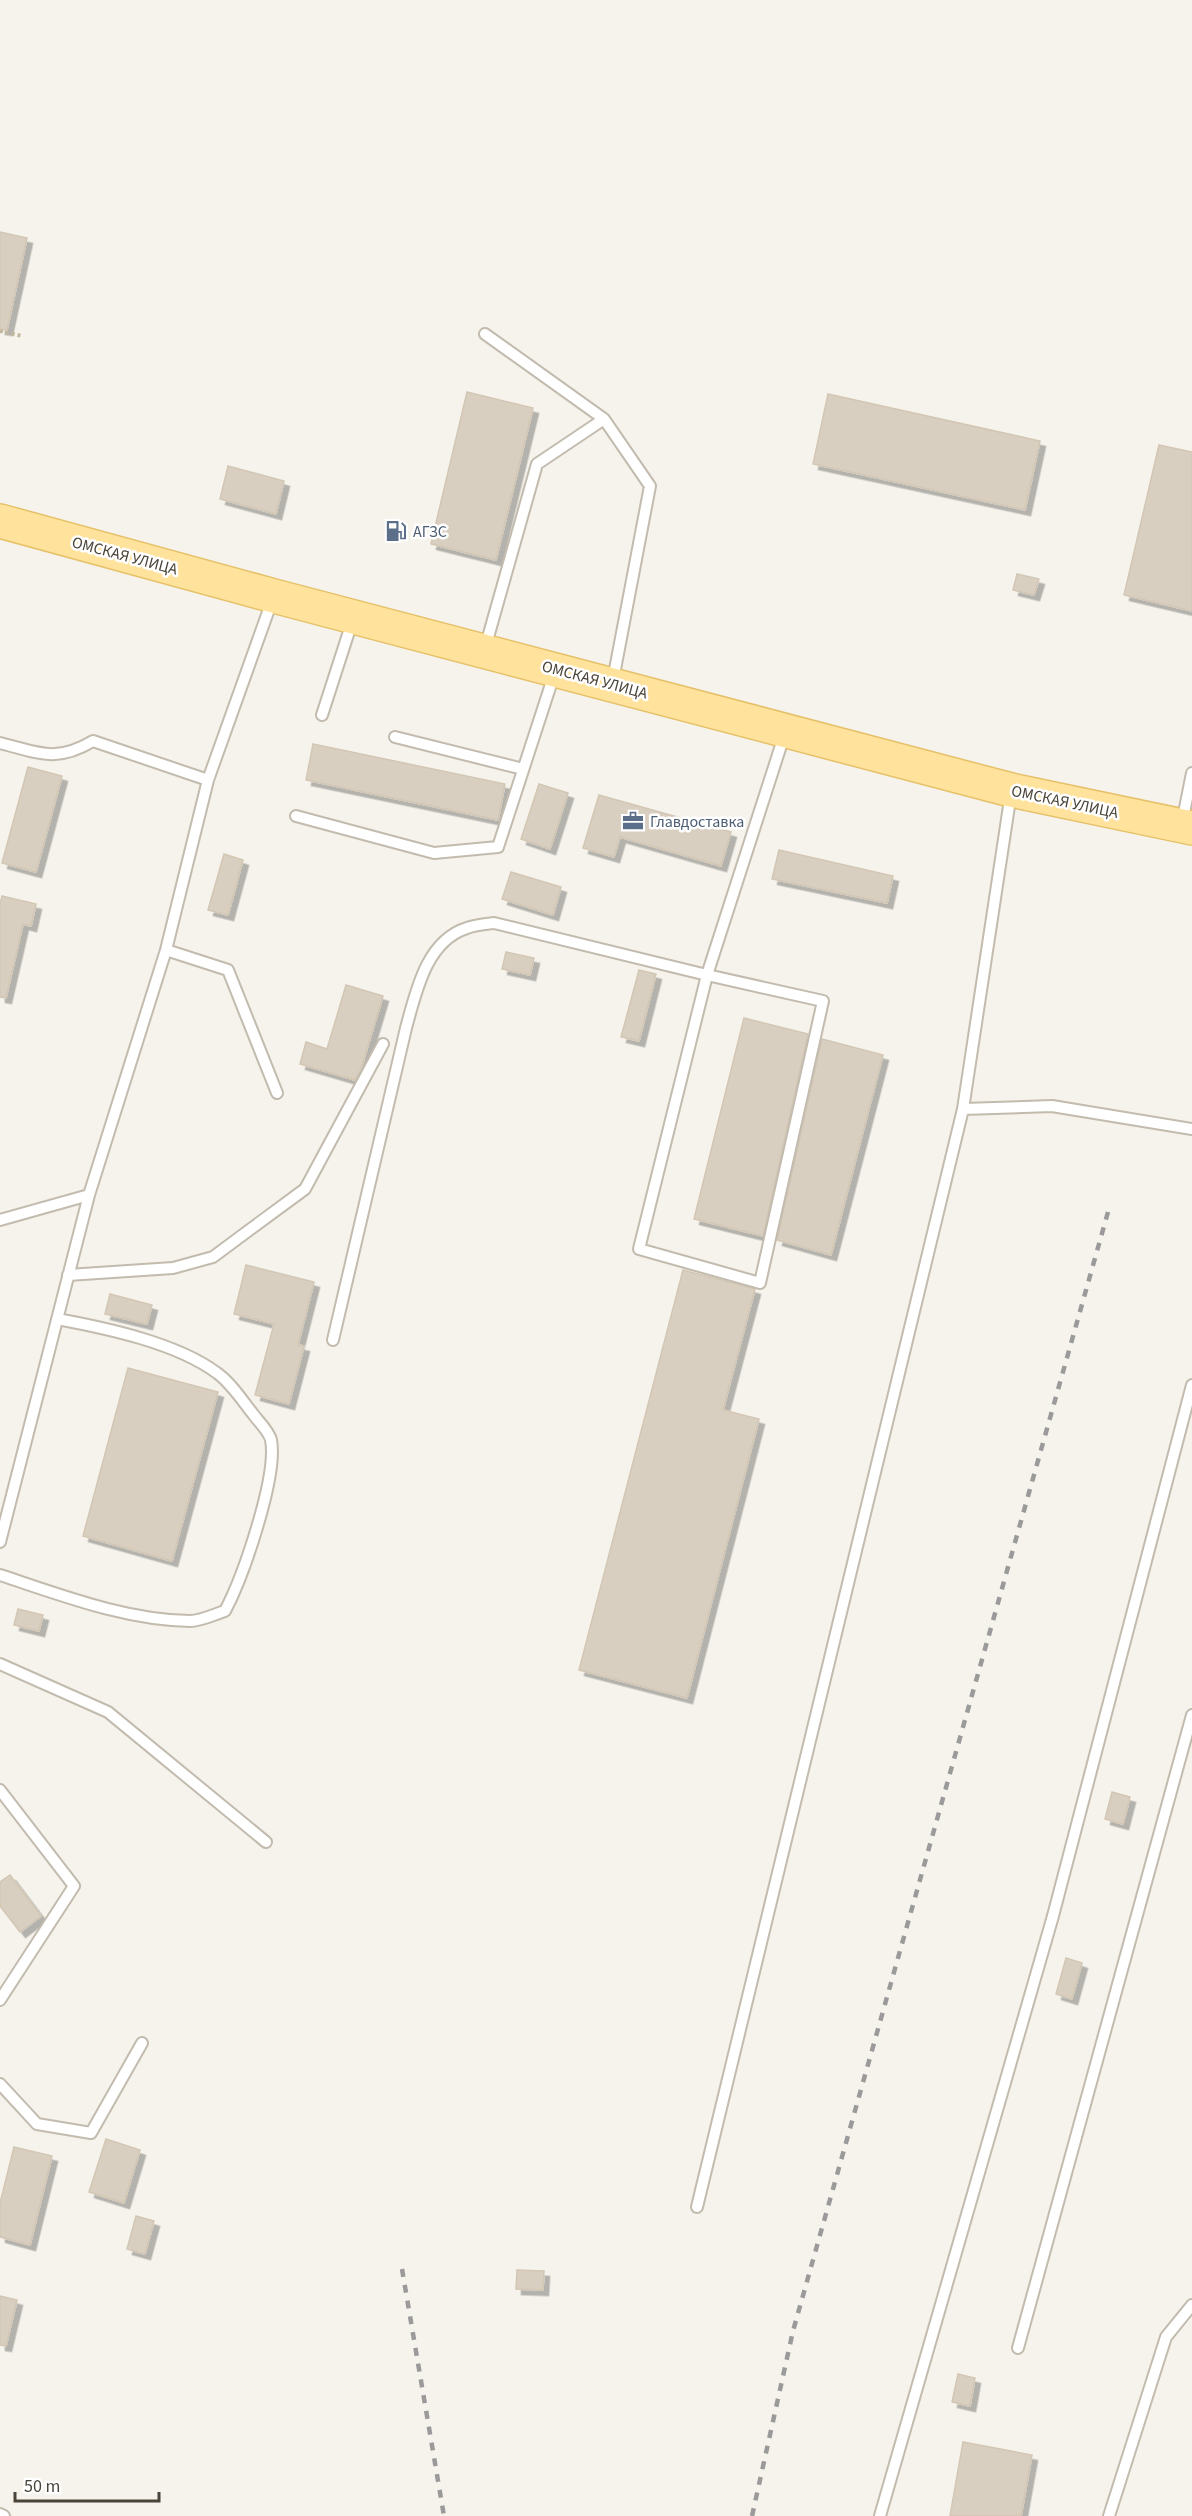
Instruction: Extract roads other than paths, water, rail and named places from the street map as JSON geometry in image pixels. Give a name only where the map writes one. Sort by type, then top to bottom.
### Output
[{"type":"main road","name":"ОМСКАЯ УЛИЦА","points":[[0,521],[274,596],[1011,790],[1187,827]]},
{"type":"lane","points":[[486,334],[604,419],[650,486],[612,684]]},
{"type":"lane","points":[[485,650],[537,464],[604,419]]},
{"type":"lane","points":[[0,1542],[88,1195],[166,950],[208,780],[274,596]]},
{"type":"lane","points":[[322,714],[354,616]]},
{"type":"lane","points":[[297,816],[434,853],[498,847],[556,669]]},
{"type":"lane","points":[[333,1340],[419,981],[430,957],[444,943],[465,928],[494,923],[707,975],[823,1001],[760,1283],[639,1248],[707,975],[786,730]]},
{"type":"lane","points":[[395,737],[523,769]]},
{"type":"lane","points":[[0,743],[57,756],[74,753],[93,741],[208,780]]},
{"type":"lane","points":[[1187,827],[1192,773]]},
{"type":"lane","points":[[697,2207],[963,1109],[1011,790]]},
{"type":"lane","points":[[166,950],[228,970],[277,1093]]},
{"type":"lane","points":[[68,1275],[173,1268],[213,1257],[239,1238],[305,1189],[383,1044]]},
{"type":"lane","points":[[963,1109],[1052,1106],[1192,1129]]},
{"type":"lane","points":[[0,1220],[88,1195]]},
{"type":"lane","points":[[0,1575],[90,1604],[141,1615],[192,1621],[225,1611],[238,1586],[272,1472],[271,1438],[240,1397],[217,1373],[180,1351],[92,1326],[57,1319]]},
{"type":"lane","points":[[880,2516],[1053,1916],[1192,1384]]},
{"type":"lane","points":[[0,1664],[108,1712],[267,1842]]},
{"type":"lane","points":[[1018,2348],[1192,1715]]},
{"type":"lane","points":[[0,1790],[74,1886],[0,2000]]},
{"type":"lane","points":[[0,2084],[37,2124],[91,2133],[142,2043]]},
{"type":"lane","points":[[1109,2516],[1166,2337],[1192,2305]]},
{"type":"lane","points":[[0,2514],[4,2516]]},
{"type":"railway","points":[[752,2516],[793,2331],[1108,1212]]},
{"type":"railway","points":[[402,2269],[444,2516]]},
{"type":"place","name":"АГЗС","points":[[396,531]]},
{"type":"place","name":"Главдоставка","points":[[633,821]]}]
